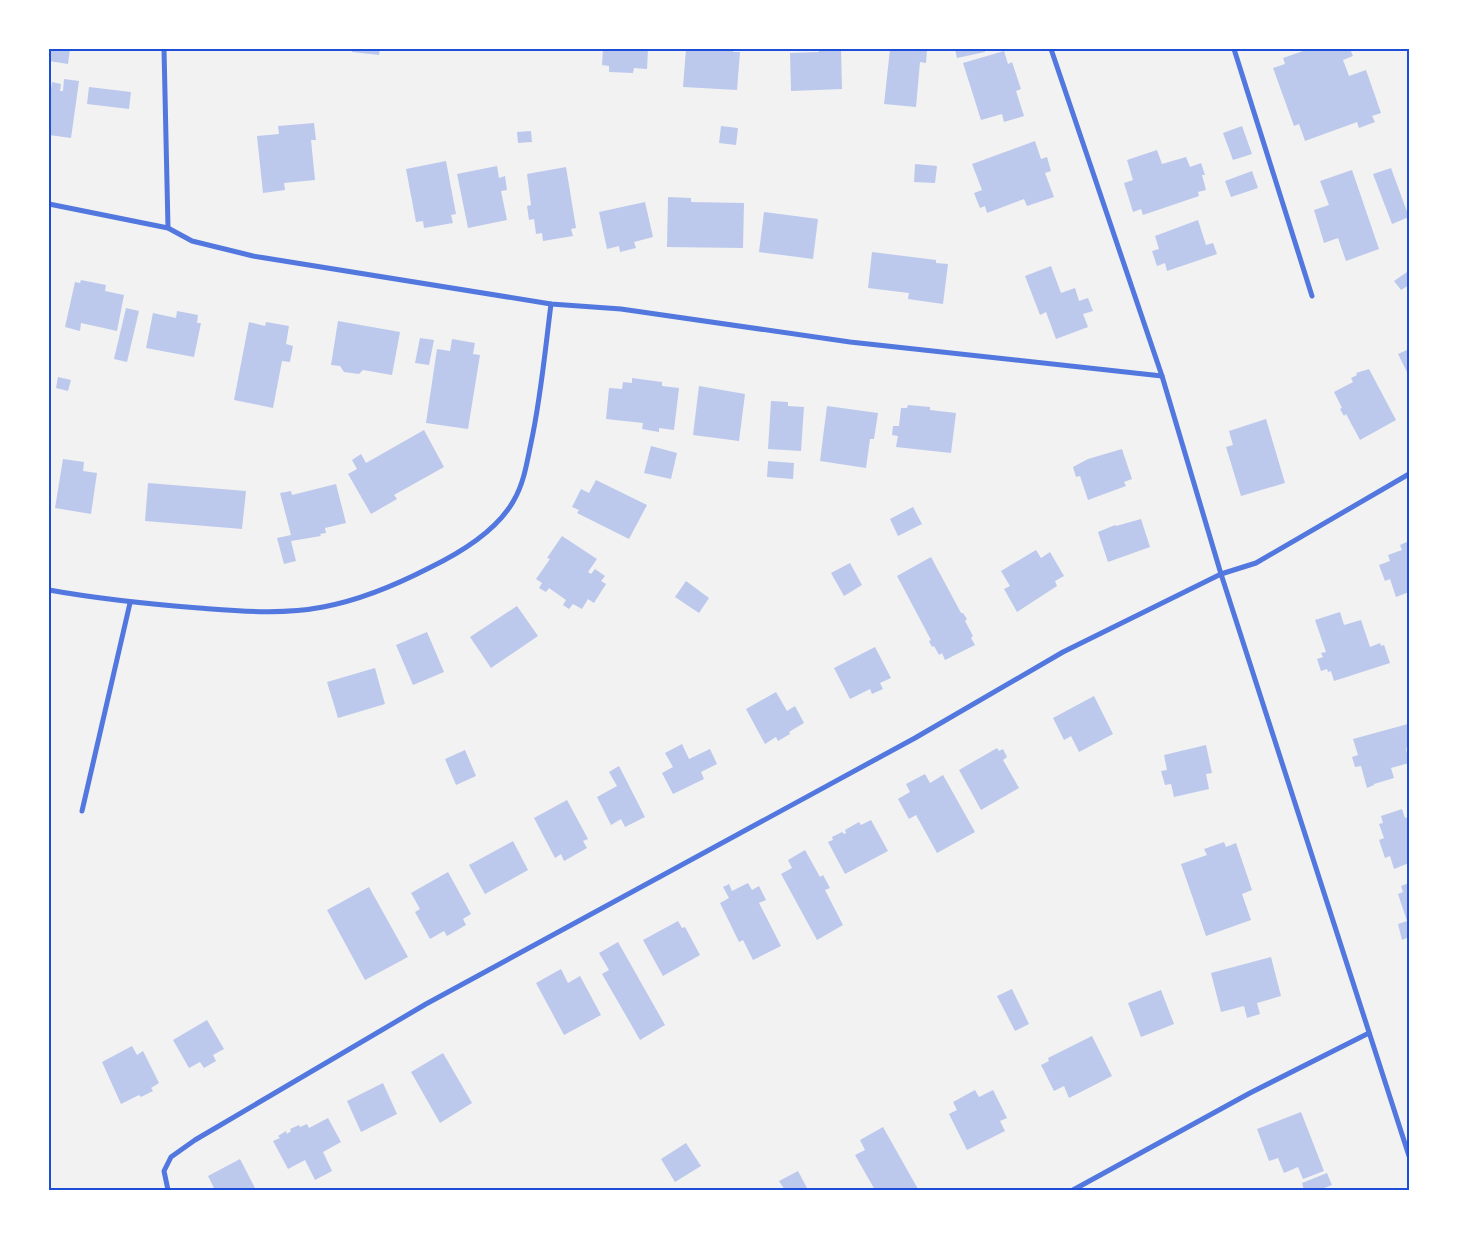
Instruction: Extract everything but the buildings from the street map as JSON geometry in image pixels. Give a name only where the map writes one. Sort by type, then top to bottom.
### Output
[{"type":"street","points":[[164,49],[168,228]]},
{"type":"street","points":[[1051,49],[1162,376],[1221,574],[1409,1156]]},
{"type":"street","points":[[1234,49],[1312,296]]},
{"type":"street","points":[[49,204],[168,228],[192,242],[253,256],[551,304],[622,309],[850,342],[1162,376]]},
{"type":"street","points":[[49,590],[130,603],[241,612],[289,611],[323,607],[365,596],[407,579],[449,558],[484,534],[503,516],[514,500],[525,475],[539,406],[551,304]]},
{"type":"street","points":[[168,1190],[164,1171],[171,1157],[195,1140],[400,1020],[915,738],[1063,652],[1221,574],[1256,564],[1409,474]]},
{"type":"street","points":[[82,811],[130,603]]},
{"type":"street","points":[[1073,1190],[1250,1093],[1369,1033]]}]
